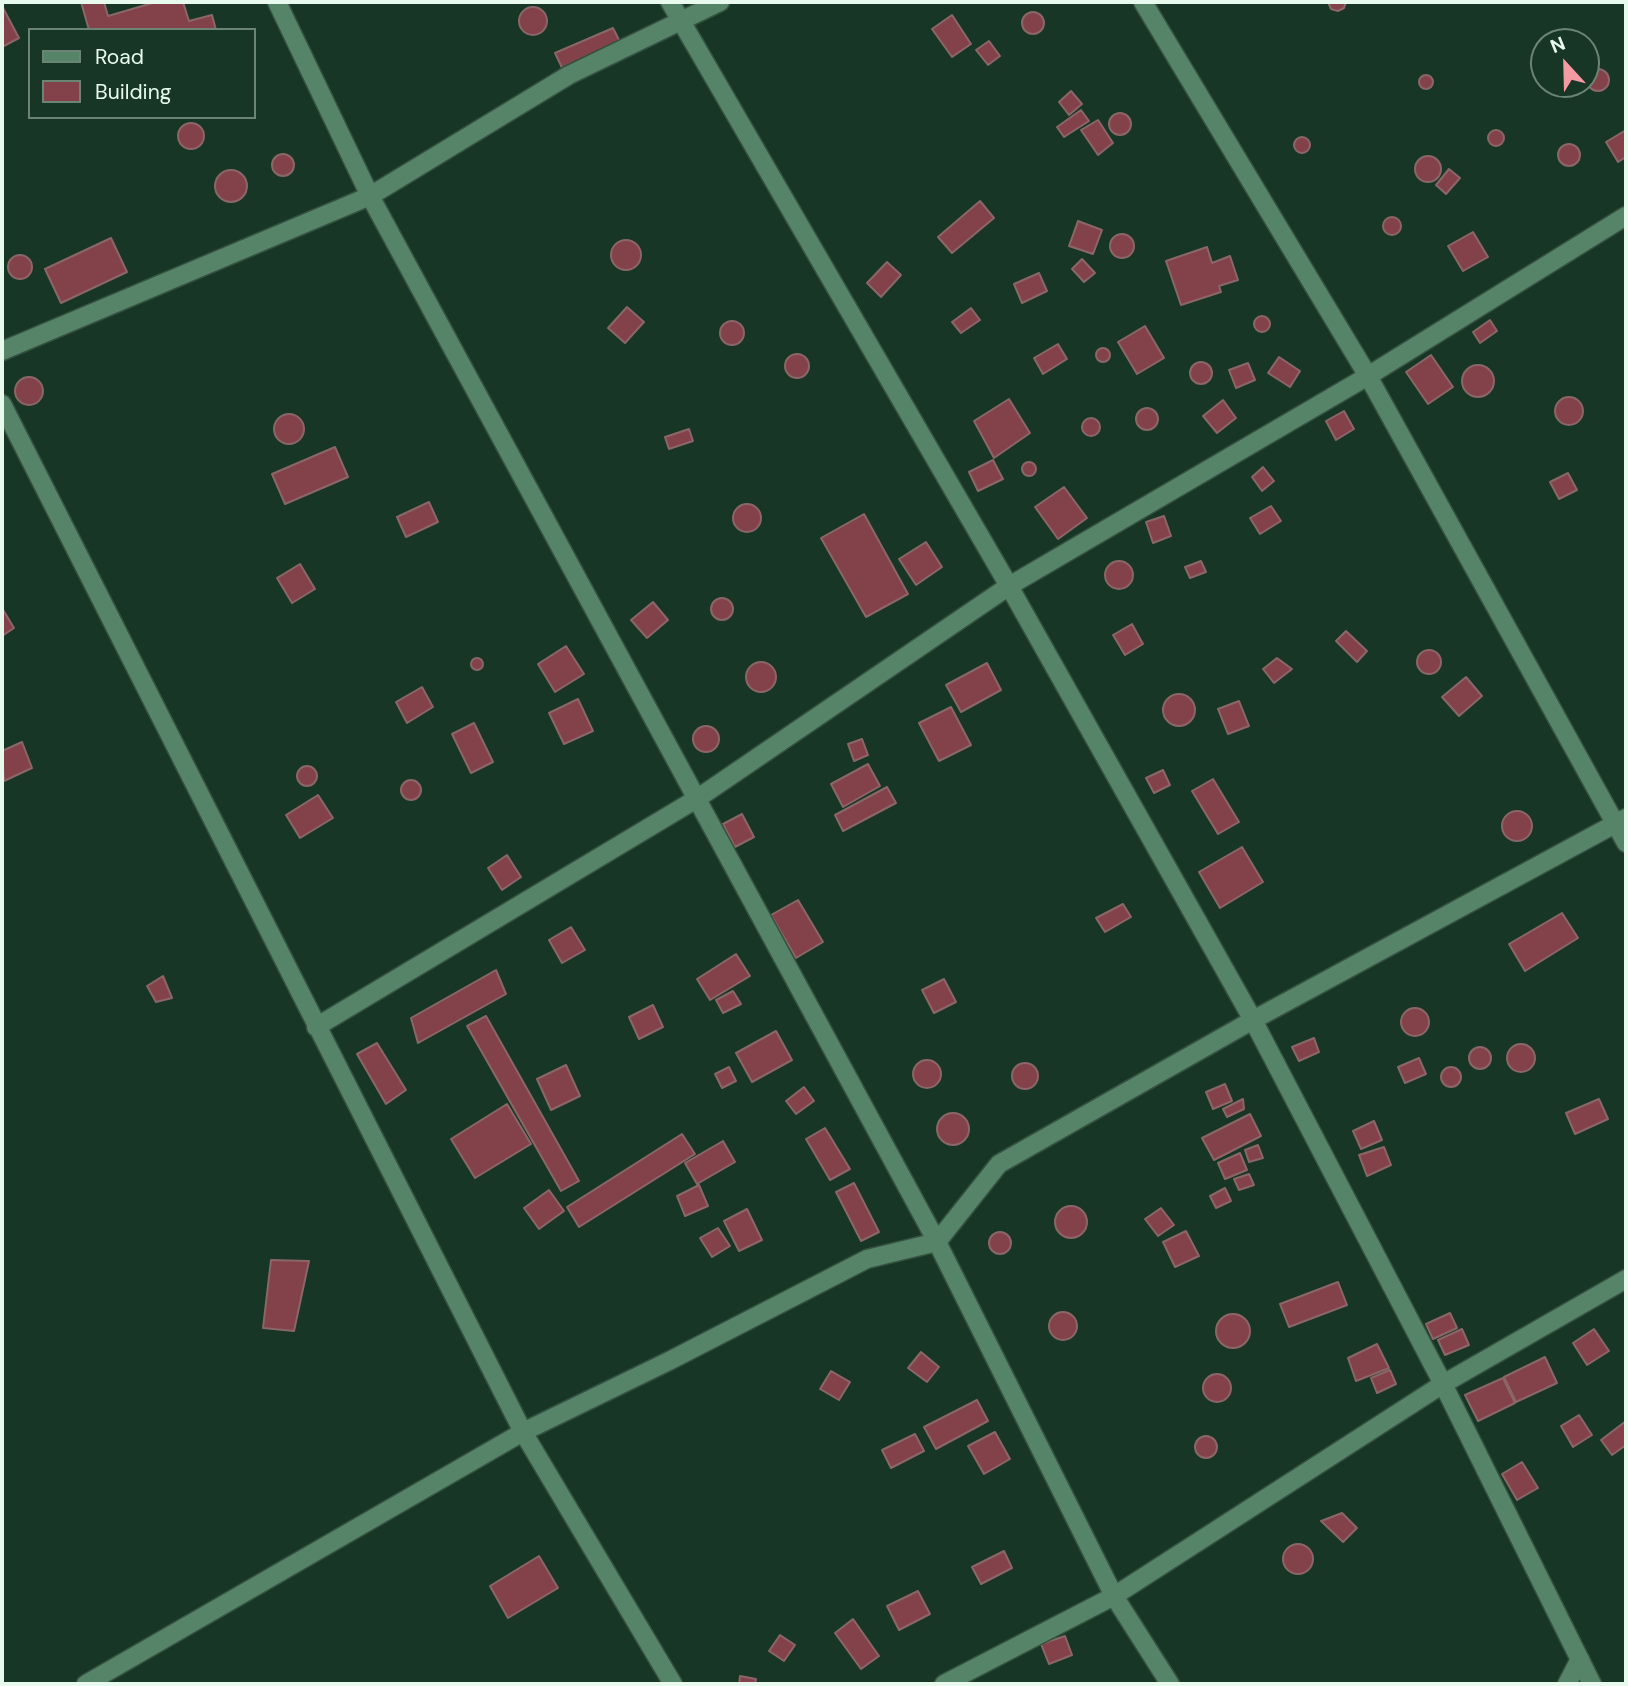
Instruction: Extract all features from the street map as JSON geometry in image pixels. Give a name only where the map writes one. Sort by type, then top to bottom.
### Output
[{"type":"street","points":[[277,2],[370,196],[937,1242],[1114,1596],[1170,1684]]},
{"type":"street","points":[[670,2],[1009,586],[1253,1020],[1443,1384],[1592,1684]]},
{"type":"street","points":[[2,351],[370,196],[569,75],[720,2]]},
{"type":"street","points":[[1143,2],[1368,376],[1621,821],[1626,843]]},
{"type":"street","points":[[316,1027],[698,799],[1009,586],[1368,376],[1626,216]]},
{"type":"street","points":[[2,404],[523,1432],[673,1684]]},
{"type":"street","points":[[86,1684],[523,1432],[669,1361],[867,1259],[937,1242],[999,1164],[1253,1020],[1621,821]]},
{"type":"street","points":[[944,1684],[1114,1596],[1443,1384],[1626,1279]]},
{"type":"street","points":[[1567,1684],[1580,1659]]},
{"type":"building","points":[[81,2],[104,2],[108,16],[156,2],[183,2],[189,21],[212,15],[215,28],[88,28]]},
{"type":"building","points":[[1328,2],[1346,2],[1344,8],[1338,11],[1331,9]]},
{"type":"building","points":[[2,6],[19,38],[2,47]]},
{"type":"building","points":[[533,7],[543,11],[547,21],[543,31],[533,35],[523,31],[519,21],[523,11]]},
{"type":"building","points":[[1033,12],[1041,15],[1044,23],[1041,31],[1033,34],[1025,31],[1022,23],[1025,15]]},
{"type":"building","points":[[952,15],[971,44],[952,57],[932,29]]},
{"type":"building","points":[[613,28],[620,42],[563,70],[555,53]]},
{"type":"building","points":[[989,41],[1000,56],[988,65],[976,50]]},
{"type":"building","points":[[1600,70],[1608,76],[1606,88],[1600,90]]},
{"type":"building","points":[[1426,75],[1431,77],[1431,87],[1426,89],[1421,87],[1419,82],[1421,77]]},
{"type":"building","points":[[1071,91],[1082,104],[1069,115],[1059,102]]},
{"type":"building","points":[[1081,110],[1089,121],[1064,137],[1057,127]]},
{"type":"building","points":[[1120,113],[1128,116],[1131,124],[1128,132],[1120,135],[1112,132],[1109,124],[1112,116]]},
{"type":"building","points":[[1098,120],[1113,143],[1098,155],[1081,130]]},
{"type":"building","points":[[191,123],[200,127],[204,136],[200,145],[191,149],[182,145],[178,136],[182,127]]},
{"type":"building","points":[[1496,130],[1502,132],[1502,144],[1496,146],[1490,144],[1488,138],[1490,132]]},
{"type":"building","points":[[1626,130],[1626,157],[1618,162],[1606,142]]},
{"type":"building","points":[[1302,137],[1308,139],[1308,151],[1302,153],[1296,151],[1294,145],[1296,139]]},
{"type":"building","points":[[1565,144],[1573,144],[1580,151],[1580,159],[1573,166],[1565,166],[1558,159],[1558,151]]},
{"type":"building","points":[[283,154],[291,157],[294,165],[291,173],[283,176],[275,173],[272,165],[275,157]]},
{"type":"building","points":[[1428,156],[1437,160],[1441,169],[1437,178],[1428,182],[1419,178],[1415,169],[1419,160]]},
{"type":"building","points":[[1449,169],[1460,178],[1446,194],[1436,185]]},
{"type":"building","points":[[231,170],[243,174],[247,186],[243,198],[231,202],[219,198],[215,186],[219,174]]},
{"type":"building","points":[[980,201],[994,218],[952,253],[938,237]]},
{"type":"building","points":[[1392,217],[1398,220],[1401,226],[1398,232],[1392,235],[1386,232],[1383,226],[1386,220]]},
{"type":"building","points":[[1078,221],[1102,230],[1093,254],[1069,246]]},
{"type":"building","points":[[1473,232],[1488,257],[1463,271],[1448,246]]},
{"type":"building","points":[[1122,234],[1130,238],[1134,246],[1130,254],[1122,258],[1114,254],[1110,246],[1114,238]]},
{"type":"building","points":[[111,238],[127,272],[61,303],[45,269]]},
{"type":"building","points":[[626,240],[632,241],[640,249],[640,261],[632,269],[626,270],[620,269],[612,261],[611,255],[612,249],[620,241]]},
{"type":"building","points":[[1207,247],[1212,263],[1230,256],[1238,280],[1219,286],[1221,292],[1181,305],[1166,261]]},
{"type":"building","points":[[20,255],[28,259],[32,267],[28,275],[20,279],[12,275],[8,267],[12,259]]},
{"type":"building","points":[[1082,259],[1095,273],[1084,282],[1072,269]]},
{"type":"building","points":[[887,262],[901,275],[881,297],[867,283]]},
{"type":"building","points":[[1039,273],[1047,291],[1022,303],[1014,284]]},
{"type":"building","points":[[627,307],[644,322],[625,343],[608,328]]},
{"type":"building","points":[[971,308],[980,320],[961,333],[952,322]]},
{"type":"building","points":[[1262,316],[1270,324],[1262,332],[1254,324]]},
{"type":"building","points":[[1490,320],[1497,331],[1480,343],[1473,332]]},
{"type":"building","points":[[732,321],[743,328],[744,333],[737,344],[732,345],[721,338],[720,333],[727,322]]},
{"type":"building","points":[[1145,326],[1164,358],[1137,374],[1118,342]]},
{"type":"building","points":[[1058,344],[1067,359],[1043,374],[1034,358]]},
{"type":"building","points":[[1100,348],[1106,348],[1110,355],[1106,362],[1100,362],[1096,358],[1096,352]]},
{"type":"building","points":[[797,354],[806,357],[809,366],[806,375],[797,378],[788,375],[785,366],[788,357]]},
{"type":"building","points":[[1431,355],[1453,387],[1428,404],[1406,372]]},
{"type":"building","points":[[1279,357],[1300,371],[1290,387],[1268,373]]},
{"type":"building","points":[[1201,362],[1209,365],[1212,373],[1209,381],[1201,384],[1193,381],[1190,373],[1193,365]]},
{"type":"building","points":[[1248,363],[1255,380],[1236,388],[1229,370]]},
{"type":"building","points":[[1478,365],[1489,370],[1494,381],[1489,392],[1478,397],[1467,392],[1462,381],[1467,370]]},
{"type":"building","points":[[29,377],[39,381],[43,391],[39,401],[29,405],[19,401],[15,391],[19,381]]},
{"type":"building","points":[[1569,397],[1579,401],[1583,411],[1579,421],[1569,425],[1559,421],[1555,411],[1559,401]]},
{"type":"building","points":[[1009,399],[1030,433],[994,458],[974,421]]},
{"type":"building","points":[[1223,400],[1236,418],[1217,433],[1203,416]]},
{"type":"building","points":[[1147,408],[1155,411],[1158,419],[1155,427],[1147,430],[1139,427],[1136,419],[1139,411]]},
{"type":"building","points":[[1344,411],[1354,429],[1336,440],[1326,421]]},
{"type":"building","points":[[289,414],[300,418],[304,429],[300,440],[289,444],[278,440],[274,429],[278,418]]},
{"type":"building","points":[[1091,418],[1097,421],[1100,427],[1097,433],[1091,436],[1085,433],[1082,427],[1085,421]]},
{"type":"building","points":[[689,429],[693,441],[669,449],[665,437]]},
{"type":"building","points":[[335,447],[348,477],[285,504],[272,474]]},
{"type":"building","points":[[993,460],[1003,479],[978,491],[969,472]]},
{"type":"building","points":[[1026,462],[1032,462],[1036,469],[1032,476],[1026,476],[1022,472],[1022,466]]},
{"type":"building","points":[[1263,467],[1274,481],[1262,491],[1252,477]]},
{"type":"building","points":[[1568,473],[1577,490],[1559,499],[1550,482]]},
{"type":"building","points":[[1064,487],[1087,518],[1058,539],[1035,507]]},
{"type":"building","points":[[429,502],[438,522],[406,537],[397,517]]},
{"type":"building","points":[[747,504],[757,508],[761,518],[757,528],[747,532],[737,528],[733,518],[737,508]]},
{"type":"building","points":[[1271,506],[1281,521],[1260,534],[1250,518]]},
{"type":"building","points":[[864,514],[908,594],[866,617],[821,538]]},
{"type":"building","points":[[1164,516],[1171,536],[1153,543],[1146,522]]},
{"type":"building","points":[[926,542],[942,567],[916,585],[899,559]]},
{"type":"building","points":[[1119,561],[1129,565],[1133,575],[1129,585],[1119,589],[1109,585],[1105,575],[1109,565]]},
{"type":"building","points":[[1201,561],[1206,572],[1190,578],[1185,567]]},
{"type":"building","points":[[300,564],[315,589],[292,603],[277,578]]},
{"type":"building","points":[[722,598],[730,601],[733,609],[730,617],[722,620],[714,617],[711,609],[714,601]]},
{"type":"building","points":[[653,602],[668,620],[647,638],[631,620]]},
{"type":"building","points":[[2,608],[14,628],[2,636]]},
{"type":"building","points":[[1132,624],[1143,644],[1125,655],[1113,635]]},
{"type":"building","points":[[1346,631],[1367,651],[1357,662],[1336,641]]},
{"type":"building","points":[[566,646],[584,674],[555,692],[538,664]]},
{"type":"building","points":[[1429,650],[1438,653],[1441,662],[1438,671],[1429,674],[1420,671],[1417,662],[1420,653]]},
{"type":"building","points":[[477,658],[483,664],[477,670],[471,664]]},
{"type":"building","points":[[1277,658],[1292,669],[1274,683],[1263,669]]},
{"type":"building","points":[[761,662],[771,667],[776,677],[771,687],[761,692],[751,687],[746,677],[751,667]]},
{"type":"building","points":[[987,663],[1001,690],[961,712],[946,685]]},
{"type":"building","points":[[1466,677],[1482,696],[1459,716],[1442,697]]},
{"type":"building","points":[[422,687],[433,707],[407,723],[396,702]]},
{"type":"building","points":[[1179,694],[1190,699],[1195,710],[1190,721],[1179,726],[1168,721],[1163,710],[1168,699]]},
{"type":"building","points":[[578,699],[593,731],[564,744],[549,713]]},
{"type":"building","points":[[1239,701],[1249,726],[1228,734],[1218,709]]},
{"type":"building","points":[[951,707],[971,745],[939,761],[919,723]]},
{"type":"building","points":[[474,723],[493,762],[471,773],[452,734]]},
{"type":"building","points":[[706,726],[715,730],[719,739],[715,748],[706,752],[697,748],[693,739],[697,730]]},
{"type":"building","points":[[862,739],[868,755],[854,761],[848,744]]},
{"type":"building","points":[[22,742],[32,768],[4,781],[2,751]]},
{"type":"building","points":[[868,764],[880,786],[843,807],[831,784]]},
{"type":"building","points":[[303,766],[311,766],[317,776],[311,786],[303,786],[297,780],[297,772]]},
{"type":"building","points":[[1163,770],[1170,785],[1154,793],[1146,778]]},
{"type":"building","points":[[1213,779],[1239,822],[1218,834],[1192,791]]},
{"type":"building","points":[[407,780],[415,780],[421,790],[415,800],[407,800],[401,794],[401,786]]},
{"type":"building","points":[[887,787],[896,803],[843,831],[835,815]]},
{"type":"building","points":[[318,795],[333,818],[300,838],[286,815]]},
{"type":"building","points":[[1517,811],[1528,815],[1532,826],[1528,837],[1517,841],[1506,837],[1502,826],[1506,815]]},
{"type":"building","points":[[742,814],[754,837],[735,847],[723,824]]},
{"type":"building","points":[[1242,847],[1263,882],[1220,908],[1199,872]]},
{"type":"building","points":[[507,855],[521,877],[502,890],[488,868]]},
{"type":"building","points":[[798,900],[823,942],[796,958],[771,915]]},
{"type":"building","points":[[1123,904],[1131,917],[1105,932],[1096,918]]},
{"type":"building","points":[[1562,913],[1578,938],[1525,971],[1509,944]]},
{"type":"building","points":[[571,927],[585,950],[562,963],[549,940]]},
{"type":"building","points":[[736,954],[750,976],[710,1000],[697,979]]},
{"type":"building","points":[[496,970],[506,994],[418,1043],[411,1018]]},
{"type":"building","points":[[163,976],[172,998],[156,1002],[147,986]]},
{"type":"building","points":[[944,979],[956,1002],[934,1013],[922,990]]},
{"type":"building","points":[[733,991],[741,1004],[723,1013],[716,1000]]},
{"type":"building","points":[[653,1005],[663,1027],[639,1039],[629,1017]]},
{"type":"building","points":[[1415,1008],[1425,1012],[1429,1022],[1425,1032],[1415,1036],[1405,1032],[1401,1022],[1405,1012]]},
{"type":"building","points":[[486,1016],[579,1181],[561,1191],[467,1026]]},
{"type":"building","points":[[776,1031],[792,1060],[752,1082],[736,1053]]},
{"type":"building","points":[[1314,1038],[1319,1052],[1299,1061],[1292,1047]]},
{"type":"building","points":[[377,1043],[406,1090],[386,1104],[357,1054]]},
{"type":"building","points":[[1521,1044],[1531,1048],[1535,1058],[1531,1068],[1521,1072],[1511,1068],[1507,1058],[1511,1048]]},
{"type":"building","points":[[1480,1047],[1488,1050],[1491,1058],[1488,1066],[1480,1069],[1472,1066],[1469,1058],[1472,1050]]},
{"type":"building","points":[[1419,1058],[1426,1074],[1405,1083],[1398,1067]]},
{"type":"building","points":[[927,1060],[937,1064],[941,1074],[937,1084],[927,1088],[917,1084],[913,1074],[917,1064]]},
{"type":"building","points":[[1025,1063],[1034,1067],[1038,1076],[1034,1085],[1025,1089],[1016,1085],[1012,1076],[1016,1067]]},
{"type":"building","points":[[566,1065],[580,1096],[551,1110],[537,1079]]},
{"type":"building","points":[[729,1067],[736,1081],[722,1088],[715,1074]]},
{"type":"building","points":[[1451,1067],[1458,1070],[1461,1077],[1458,1084],[1451,1087],[1444,1084],[1441,1077],[1444,1070]]},
{"type":"building","points":[[1225,1084],[1232,1101],[1213,1109],[1206,1092]]},
{"type":"building","points":[[804,1087],[814,1101],[796,1114],[786,1101]]},
{"type":"building","points":[[1243,1099],[1244,1109],[1227,1117],[1223,1109]]},
{"type":"building","points":[[1599,1099],[1608,1119],[1575,1134],[1566,1113]]},
{"type":"building","points":[[507,1104],[531,1144],[475,1178],[451,1139]]},
{"type":"building","points":[[953,1113],[964,1118],[969,1129],[964,1140],[953,1145],[942,1140],[937,1129],[942,1118]]},
{"type":"building","points":[[1250,1114],[1261,1136],[1214,1160],[1202,1138]]},
{"type":"building","points":[[1374,1121],[1382,1140],[1361,1149],[1353,1131]]},
{"type":"building","points":[[825,1128],[850,1169],[830,1180],[806,1139]]},
{"type":"building","points":[[682,1134],[695,1154],[579,1227],[567,1207]]},
{"type":"building","points":[[723,1141],[735,1162],[697,1184],[685,1163]]},
{"type":"building","points":[[1258,1145],[1263,1158],[1249,1162],[1245,1150]]},
{"type":"building","points":[[1384,1147],[1391,1165],[1367,1176],[1359,1155]]},
{"type":"building","points":[[1240,1153],[1247,1170],[1225,1179],[1218,1163]]},
{"type":"building","points":[[1249,1174],[1254,1185],[1239,1190],[1234,1179]]},
{"type":"building","points":[[854,1183],[879,1232],[861,1241],[836,1192]]},
{"type":"building","points":[[699,1185],[708,1206],[685,1216],[677,1196]]},
{"type":"building","points":[[1225,1188],[1231,1201],[1216,1208],[1210,1196]]},
{"type":"building","points":[[549,1190],[564,1211],[539,1229],[524,1208]]},
{"type":"building","points":[[1071,1206],[1082,1211],[1087,1222],[1082,1233],[1071,1238],[1060,1233],[1055,1222],[1060,1211]]},
{"type":"building","points":[[1161,1208],[1174,1225],[1158,1236],[1145,1219]]},
{"type":"building","points":[[747,1209],[762,1240],[739,1251],[724,1221]]},
{"type":"building","points":[[718,1228],[730,1246],[712,1257],[700,1238]]},
{"type":"building","points":[[1186,1231],[1199,1256],[1175,1267],[1163,1242]]},
{"type":"building","points":[[996,1232],[1004,1232],[1011,1239],[1011,1247],[1004,1254],[996,1254],[989,1247],[989,1239]]},
{"type":"building","points":[[271,1260],[309,1261],[294,1331],[263,1328]]},
{"type":"building","points":[[1338,1282],[1347,1305],[1289,1327],[1280,1304]]},
{"type":"building","points":[[1063,1312],[1073,1316],[1077,1326],[1073,1336],[1063,1340],[1053,1336],[1049,1326],[1053,1316]]},
{"type":"building","points":[[1450,1313],[1457,1328],[1433,1339],[1426,1324]]},
{"type":"building","points":[[1233,1314],[1245,1319],[1250,1331],[1245,1343],[1233,1348],[1221,1343],[1216,1331],[1221,1319]]},
{"type":"building","points":[[1462,1329],[1469,1345],[1445,1355],[1438,1340]]},
{"type":"building","points":[[1594,1329],[1609,1351],[1587,1365],[1573,1343]]},
{"type":"building","points":[[1377,1344],[1389,1368],[1356,1381],[1348,1358]]},
{"type":"building","points":[[921,1352],[939,1367],[927,1382],[908,1368]]},
{"type":"building","points":[[1545,1357],[1557,1383],[1516,1402],[1504,1377]]},
{"type":"building","points":[[1390,1370],[1396,1384],[1377,1393],[1371,1378]]},
{"type":"building","points":[[831,1371],[850,1382],[839,1400],[820,1389]]},
{"type":"building","points":[[1217,1374],[1227,1378],[1231,1388],[1227,1398],[1217,1402],[1207,1398],[1203,1388],[1207,1378]]},
{"type":"building","points":[[1503,1378],[1515,1403],[1478,1421],[1465,1395]]},
{"type":"building","points":[[977,1400],[988,1421],[936,1449],[924,1427]]},
{"type":"building","points":[[1579,1415],[1592,1435],[1573,1447],[1561,1426]]},
{"type":"building","points":[[1626,1421],[1626,1445],[1612,1455],[1601,1440]]},
{"type":"building","points":[[995,1432],[1010,1459],[984,1474],[968,1446]]},
{"type":"building","points":[[915,1434],[924,1451],[891,1468],[882,1450]]},
{"type":"building","points":[[1206,1436],[1214,1439],[1217,1447],[1214,1455],[1206,1458],[1198,1455],[1195,1447],[1198,1439]]},
{"type":"building","points":[[1522,1462],[1538,1488],[1517,1500],[1502,1474]]},
{"type":"building","points":[[1342,1513],[1357,1528],[1343,1542],[1321,1521]]},
{"type":"building","points":[[1298,1544],[1309,1548],[1313,1559],[1309,1570],[1298,1574],[1287,1570],[1283,1559],[1287,1548]]},
{"type":"building","points":[[1004,1551],[1012,1568],[981,1584],[972,1567]]},
{"type":"building","points":[[539,1556],[558,1588],[508,1618],[490,1586]]},
{"type":"building","points":[[918,1591],[930,1614],[899,1630],[887,1606]]},
{"type":"building","points":[[853,1619],[879,1656],[861,1669],[835,1633]]},
{"type":"building","points":[[780,1635],[795,1645],[784,1661],[769,1651]]},
{"type":"building","points":[[1065,1636],[1072,1655],[1049,1664],[1041,1644]]},
{"type":"building","points":[[740,1676],[756,1679],[755,1684],[739,1684]]}]
